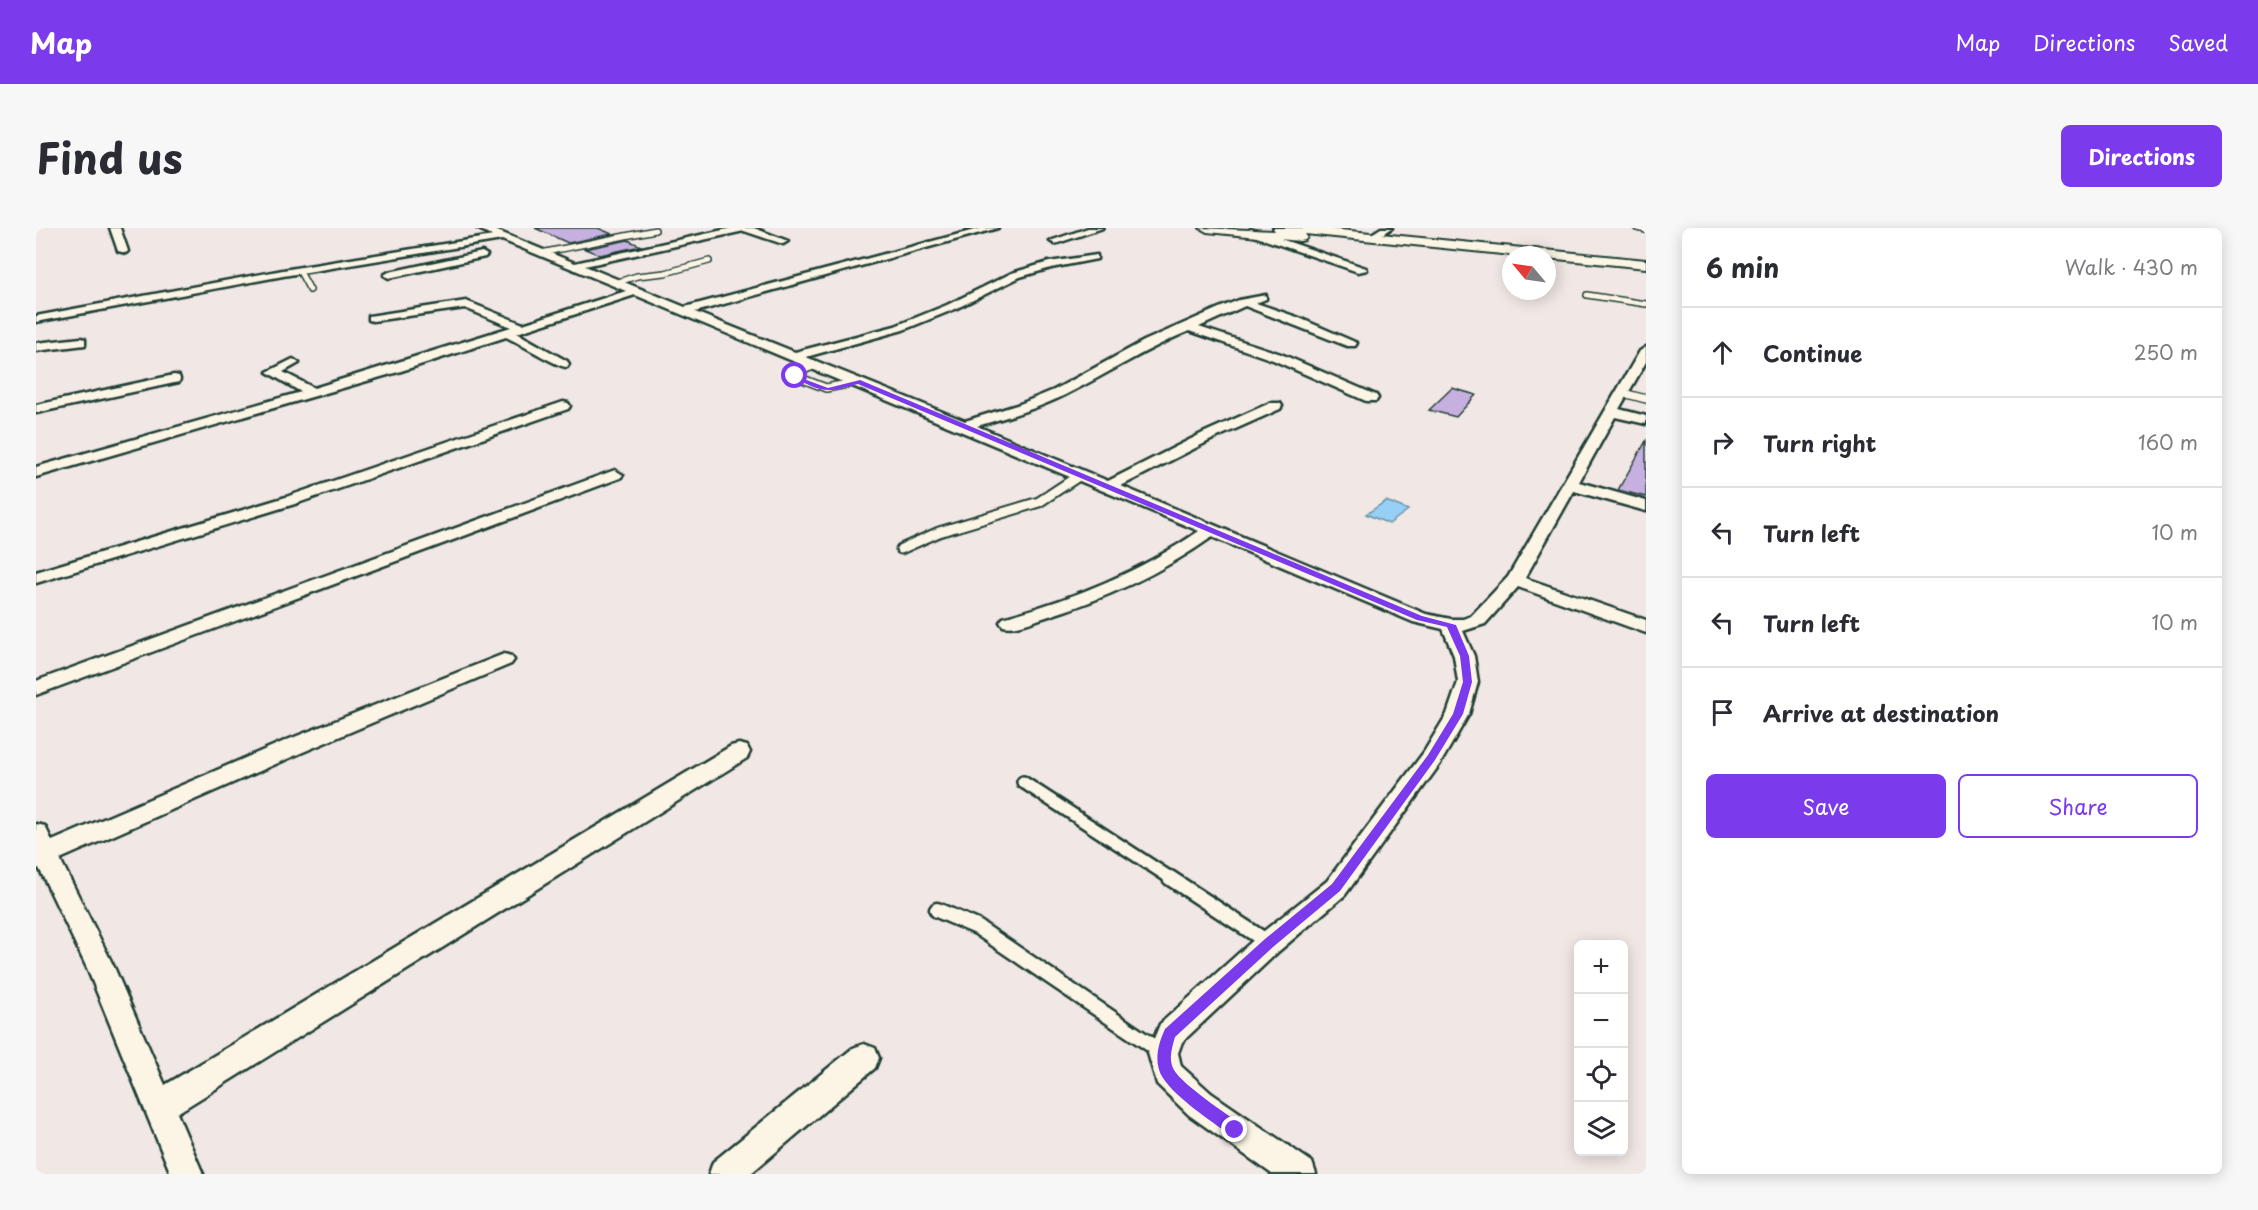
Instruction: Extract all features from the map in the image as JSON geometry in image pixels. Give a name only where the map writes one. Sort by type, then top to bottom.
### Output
[{"type":"main road","points":[[1207,228],[1502,258]]},
{"type":"main road","points":[[1280,228],[1646,264]]},
{"type":"main road","points":[[1556,264],[1646,272]]},
{"type":"street","points":[[114,228],[123,251]]},
{"type":"street","points":[[482,228],[816,364],[1420,618],[1451,625],[1465,625],[1478,620],[1515,580],[1644,356]]},
{"type":"street","points":[[573,266],[744,228],[783,241]]},
{"type":"street","points":[[685,311],[993,228]]},
{"type":"street","points":[[1055,241],[1098,228]]},
{"type":"street","points":[[1373,237],[1387,228]]},
{"type":"street","points":[[1251,232],[1362,270]]},
{"type":"street","points":[[36,319],[299,270],[501,237]]},
{"type":"street","points":[[389,275],[522,245]]},
{"type":"street","points":[[795,356],[899,328],[951,307],[1016,275],[1049,265],[1093,256]]},
{"type":"street","points":[[36,472],[508,333],[636,291]]},
{"type":"street","points":[[964,426],[1025,407],[1059,393],[1148,344],[1243,302],[1263,297]]},
{"type":"street","points":[[1243,302],[1293,319],[1351,344]]},
{"type":"street","points":[[373,318],[466,304],[523,328]]},
{"type":"street","points":[[1190,327],[1277,357],[1371,398]]},
{"type":"street","points":[[508,333],[542,350],[563,364]]},
{"type":"street","points":[[36,347],[81,342]]},
{"type":"street","points":[[293,363],[273,372],[312,392]]},
{"type":"street","points":[[36,409],[174,379]]},
{"type":"street","points":[[36,578],[292,500],[563,406]]},
{"type":"street","points":[[1108,486],[1208,436],[1275,406]]},
{"type":"street","points":[[1613,412],[1646,420]]},
{"type":"street","points":[[36,688],[615,475]]},
{"type":"street","points":[[1571,485],[1646,506]]},
{"type":"street","points":[[1010,622],[1065,605],[1134,577],[1166,561],[1211,530]]},
{"type":"street","points":[[1515,580],[1646,627]]},
{"type":"street","points":[[1300,1174],[1200,1104],[1168,1074],[1163,1053],[1170,1034],[1269,943],[1336,888],[1432,758],[1458,714],[1468,682],[1464,656],[1451,625]]},
{"type":"street","points":[[187,1174],[100,967],[39,849],[504,660]]},
{"type":"street","points":[[160,1106],[739,752]]},
{"type":"street","points":[[725,1174],[864,1058]]},
{"type":"lane","points":[[1636,228],[1646,230]]},
{"type":"lane","points":[[541,253],[655,230]]},
{"type":"lane","points":[[615,283],[637,276],[665,273],[709,261]]},
{"type":"lane","points":[[299,270],[310,290]]},
{"type":"lane","points":[[1587,295],[1646,304]]},
{"type":"lane","points":[[816,364],[795,373],[795,376],[828,390],[858,382]]},
{"type":"lane","points":[[1623,393],[1646,399]]},
{"type":"lane","points":[[901,549],[939,532],[1039,502],[1080,475]]},
{"type":"lane","points":[[1023,782],[1269,943]]},
{"type":"lane","points":[[937,910],[976,927],[1163,1053]]},
{"type":"water","points":[[1386,501],[1408,510],[1389,524],[1366,514]]},
{"type":"building","points":[[535,228],[598,228],[612,234],[568,243]]},
{"type":"building","points":[[628,240],[641,246],[600,255],[585,249]]},
{"type":"building","points":[[1452,388],[1476,395],[1456,417],[1429,410]]},
{"type":"building","points":[[1646,441],[1646,497],[1618,490]]},
{"type":"route","points":[[795,376],[828,390],[858,382],[1420,618],[1451,625],[1464,656],[1468,682],[1458,714],[1432,758],[1336,888],[1269,943],[1170,1034],[1163,1053],[1168,1074],[1200,1104],[1235,1130]]}]
